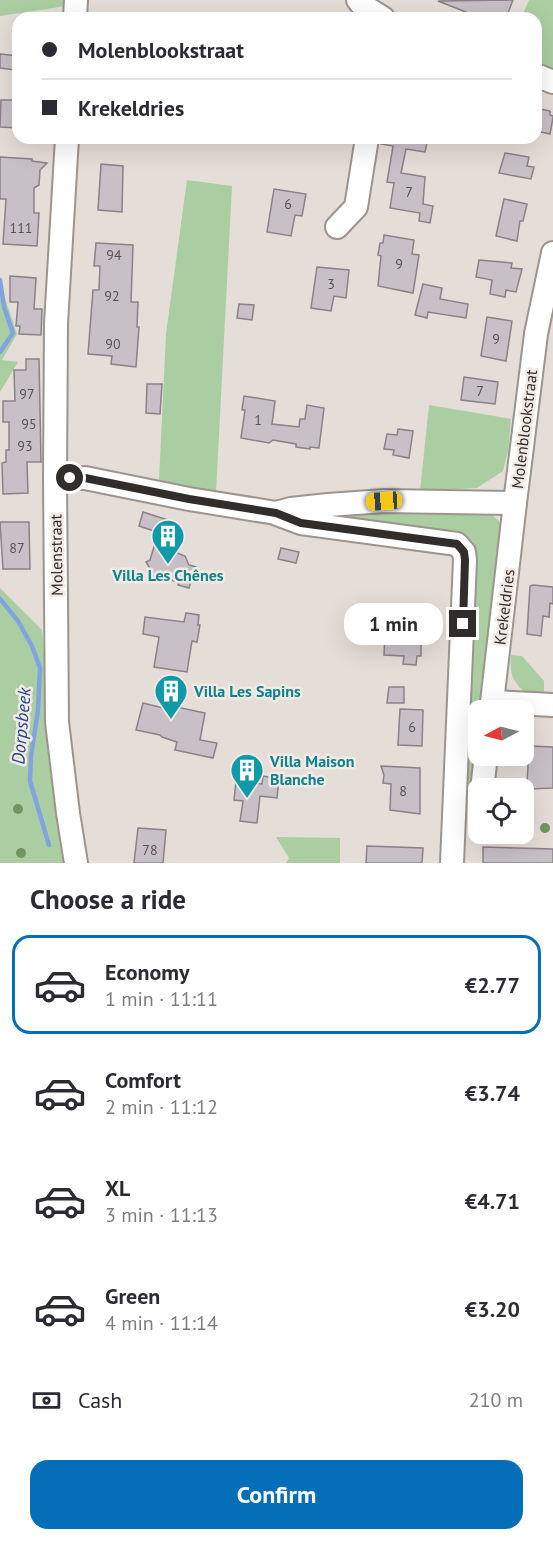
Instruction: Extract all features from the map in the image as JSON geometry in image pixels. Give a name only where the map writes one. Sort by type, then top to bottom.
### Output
[{"type":"street","points":[[358,0],[373,12]]},
{"type":"street","name":"Molenstraat","points":[[67,144],[56,324],[57,722],[76,863]]},
{"type":"street","points":[[337,227],[356,207],[365,144]]},
{"type":"street","name":"Molenblookstraat","points":[[55,478],[85,478],[189,499],[276,513],[291,509],[384,501],[515,503],[545,335],[553,253]]},
{"type":"street","name":"Krekeldries","points":[[493,700],[515,503]]},
{"type":"street","points":[[276,513],[301,523],[457,544],[464,552],[462,667],[452,863]]},
{"type":"street","points":[[534,705],[553,705]]},
{"type":"street","points":[[454,793],[468,792]]},
{"type":"green space","points":[[0,0],[66,0],[66,6],[12,12],[12,14],[0,16]]},
{"type":"green space","points":[[529,0],[553,0],[553,69],[542,65],[542,12],[524,12]]},
{"type":"green space","points":[[187,180],[232,186],[216,492],[159,481],[166,334]]},
{"type":"green space","points":[[0,283],[17,334],[2,360],[18,362],[0,392]]},
{"type":"green space","points":[[429,405],[511,419],[508,451],[503,471],[477,488],[420,491]]},
{"type":"green space","points":[[485,509],[498,520],[503,528],[485,700],[468,700],[468,766],[477,766],[475,778],[468,778],[468,784],[464,782],[473,542],[464,535],[315,522],[306,513]]},
{"type":"green space","points":[[0,588],[42,630],[53,772],[66,863],[0,863]]},
{"type":"green space","points":[[511,655],[522,656],[544,681],[544,692],[523,691],[512,675]]},
{"type":"green space","points":[[276,837],[340,838],[340,863],[286,863],[289,858]]},
{"type":"building","points":[[513,0],[508,12],[466,12],[438,1]]},
{"type":"building","points":[[0,54],[12,55],[12,70],[0,68]]},
{"type":"building","points":[[1,100],[12,100],[12,128],[0,127]]},
{"type":"building","points":[[542,109],[550,111],[550,115],[553,116],[550,134],[542,132]]},
{"type":"building","points":[[381,144],[427,144],[425,152],[406,149],[401,173],[425,177],[423,204],[433,206],[430,223],[419,221],[420,213],[390,208],[394,183],[387,182],[393,146]]},
{"type":"building","points":[[505,153],[529,157],[527,166],[534,167],[531,179],[499,173]]},
{"type":"building","points":[[0,157],[32,159],[32,161],[47,163],[40,170],[39,185],[34,188],[34,213],[39,213],[37,246],[3,244],[6,199],[0,199]]},
{"type":"building","points":[[101,164],[123,166],[122,212],[98,210]]},
{"type":"building","points":[[274,189],[306,194],[302,216],[295,215],[291,236],[267,232]]},
{"type":"building","points":[[504,199],[527,204],[523,221],[520,221],[517,241],[496,236]]},
{"type":"building","points":[[384,235],[414,240],[412,254],[419,255],[413,293],[378,286],[381,256],[378,255]]},
{"type":"building","points":[[96,243],[133,245],[131,302],[138,302],[137,327],[139,327],[136,367],[111,364],[112,356],[88,354],[93,290],[99,290],[100,266],[94,266]]},
{"type":"building","points":[[479,260],[512,263],[511,268],[522,269],[516,292],[506,290],[505,297],[490,294],[492,280],[476,277]]},
{"type":"building","points":[[317,267],[349,270],[346,298],[334,296],[331,311],[311,308]]},
{"type":"building","points":[[10,276],[36,278],[34,309],[42,309],[41,335],[19,334],[20,326],[16,326],[18,302],[10,302]]},
{"type":"building","points":[[423,284],[442,288],[440,299],[468,304],[466,318],[428,312],[427,318],[415,315]]},
{"type":"building","points":[[239,304],[254,305],[252,320],[237,318]]},
{"type":"building","points":[[487,317],[512,321],[506,361],[481,356]]},
{"type":"building","points":[[26,359],[39,359],[41,462],[27,462],[28,493],[3,494],[2,463],[6,462],[6,450],[9,450],[9,422],[3,422],[3,401],[15,401],[14,370],[26,370]]},
{"type":"building","points":[[464,377],[498,382],[495,404],[461,400]]},
{"type":"building","points":[[147,384],[162,384],[160,414],[146,413]]},
{"type":"building","points":[[244,396],[275,401],[272,424],[299,427],[300,419],[305,419],[307,405],[324,408],[319,448],[310,447],[310,449],[273,440],[269,443],[241,438],[245,410],[242,410]]},
{"type":"building","points":[[398,429],[413,431],[409,458],[393,455],[394,450],[384,449],[387,434],[397,435]]},
{"type":"building","points":[[143,512],[168,520],[163,534],[139,526]]},
{"type":"building","points":[[0,522],[29,522],[30,569],[3,569]]},
{"type":"building","name":"Villa Les Chênes","points":[[156,540],[178,548],[177,553],[185,556],[189,565],[196,567],[199,572],[198,577],[191,581],[189,588],[178,585],[179,582],[149,576],[151,570],[146,562],[150,560]]},
{"type":"building","points":[[281,548],[299,552],[296,563],[278,559]]},
{"type":"building","points":[[530,586],[553,587],[553,604],[550,603],[549,617],[543,616],[541,636],[527,634]]},
{"type":"building","points":[[386,609],[408,611],[407,636],[421,636],[421,656],[417,656],[416,665],[403,664],[404,656],[384,655]]},
{"type":"building","points":[[186,613],[199,615],[198,625],[200,625],[197,642],[192,641],[187,672],[154,667],[159,637],[143,634],[145,617],[184,622]]},
{"type":"building","points":[[389,687],[404,687],[404,703],[387,703]]},
{"type":"building","name":"Villa Les Sapins","points":[[143,703],[167,709],[172,706],[205,713],[200,740],[217,743],[213,758],[175,750],[177,742],[160,735],[136,730]]},
{"type":"building","points":[[400,709],[423,710],[422,746],[398,745]]},
{"type":"building","points":[[534,746],[553,747],[553,788],[534,789],[534,778],[527,778],[528,766],[534,766]]},
{"type":"building","points":[[381,766],[420,768],[420,814],[390,810],[391,784],[383,783],[384,775]]},
{"type":"building","name":"Villa Maison Blanche","points":[[263,776],[279,779],[277,798],[260,796],[257,823],[240,821],[243,801],[234,800],[236,781],[262,784]]},
{"type":"building","points":[[138,828],[166,830],[163,863],[134,863]]},
{"type":"building","points":[[367,846],[423,848],[422,863],[366,863]]},
{"type":"building","points":[[483,847],[553,849],[553,863],[483,863]]},
{"type":"waterway","name":"Dorpsbeek","points":[[0,280],[4,307],[13,333],[0,352]]},
{"type":"waterway","name":"Dorpsbeek","points":[[0,599],[18,621],[32,646],[40,668],[30,781],[49,845]]},
{"type":"place","name":"Villa Les Chênes","points":[[168,565]]},
{"type":"place","name":"Villa Les Sapins","points":[[171,720]]},
{"type":"place","name":"Villa Maison Blanche","points":[[247,799]]},
{"type":"route","points":[[70,478],[85,478],[189,499],[276,513],[301,523],[457,544],[464,552],[465,560],[463,624]]}]
